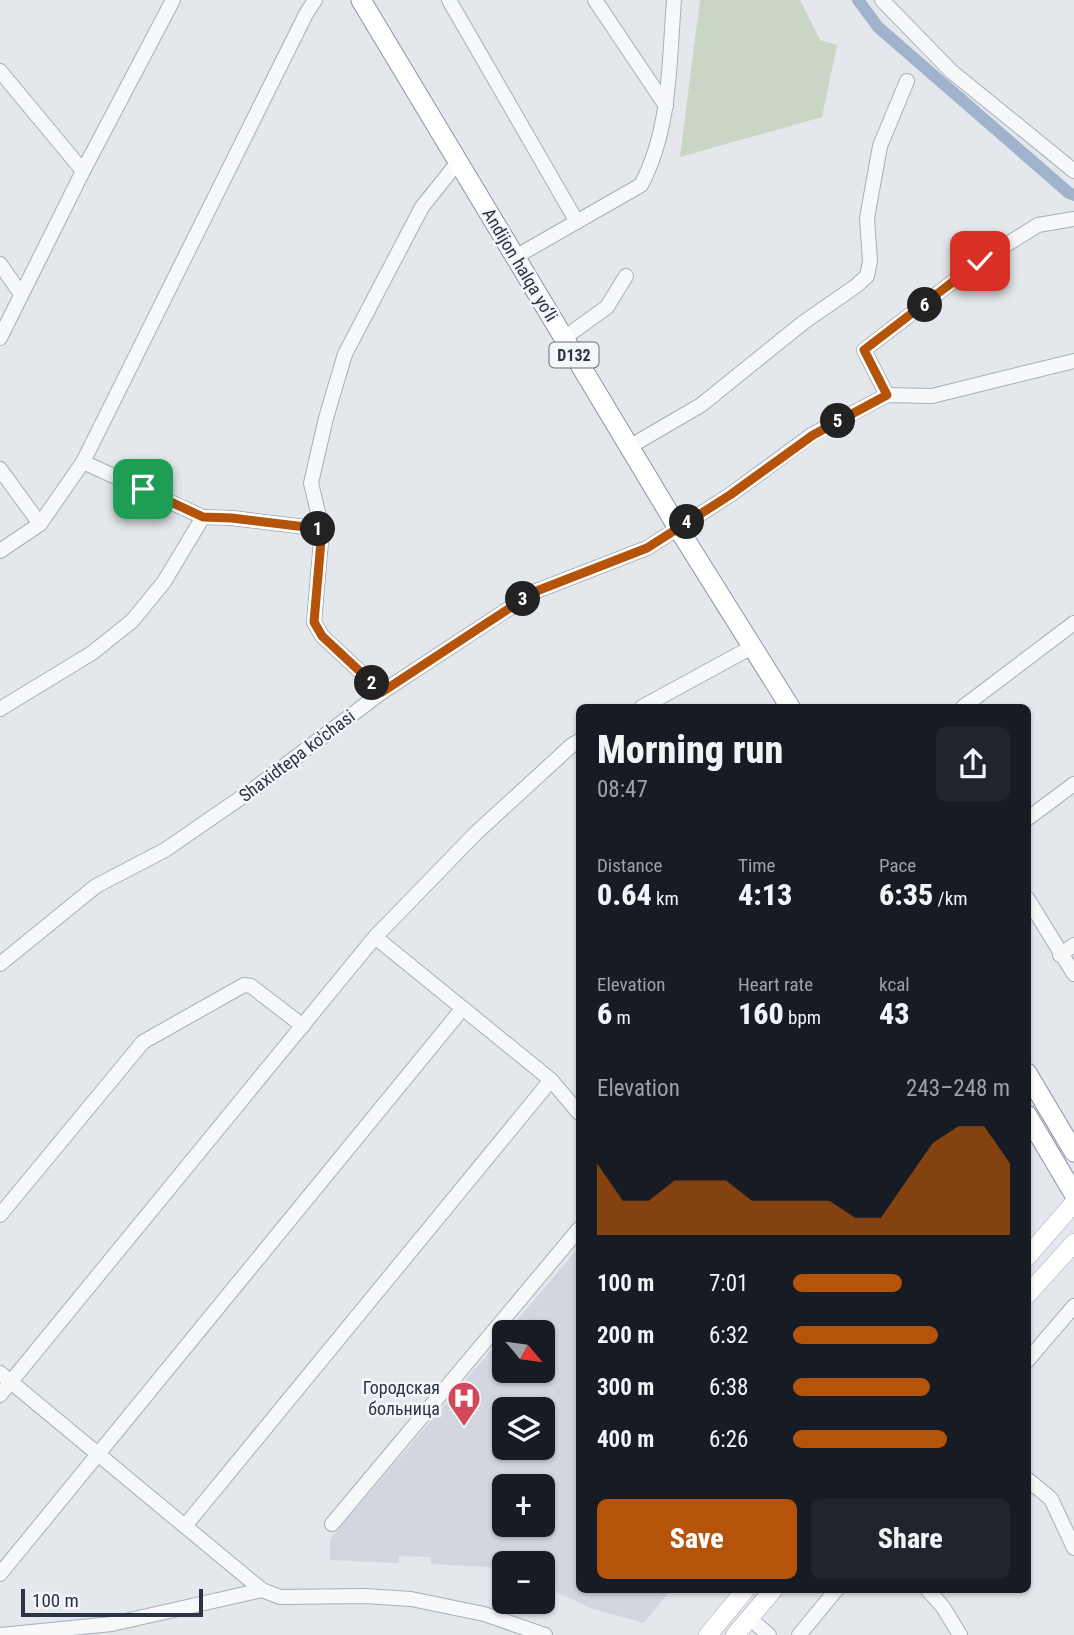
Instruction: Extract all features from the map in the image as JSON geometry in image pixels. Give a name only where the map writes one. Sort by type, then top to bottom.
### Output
[{"type":"highway","name":"Andijon halqa yo‘li","points":[[361,0],[678,528],[788,704]]},
{"type":"highway","points":[[1031,1080],[1074,1152]]},
{"type":"highway","points":[[1031,1122],[1074,1194]]},
{"type":"main road","points":[[1031,1252],[1074,1203]]},
{"type":"main road","points":[[1031,1291],[1074,1243]]},
{"type":"main road","points":[[708,1635],[743,1593]]},
{"type":"main road","points":[[735,1635],[771,1593]]},
{"type":"street","points":[[0,338],[83,171],[173,0]]},
{"type":"street","points":[[0,551],[40,524],[83,462],[315,0]]},
{"type":"street","points":[[449,0],[577,222]]},
{"type":"street","points":[[594,0],[666,106]]},
{"type":"street","points":[[515,257],[641,185],[650,167],[666,106],[674,0]]},
{"type":"street","points":[[881,0],[951,71],[1074,171]]},
{"type":"street","points":[[0,71],[83,171]]},
{"type":"street","points":[[629,447],[701,404],[867,276],[870,261],[867,218],[880,146],[906,81]]},
{"type":"street","points":[[382,692],[322,636],[314,622],[322,529],[311,483],[345,354],[422,207],[458,162]]},
{"type":"street","points":[[1074,219],[1038,225],[991,254],[864,350],[887,395],[932,396],[1074,361]]},
{"type":"street","points":[[0,264],[21,294]]},
{"type":"street","points":[[564,338],[607,307],[626,276]]},
{"type":"street","name":"Shaxidtepa ko'chasi","points":[[0,964],[96,886],[165,850],[255,788],[382,692],[534,592],[647,548],[730,495],[813,435],[887,395]]},
{"type":"street","points":[[83,462],[203,517],[322,529]]},
{"type":"street","points":[[0,469],[40,524]]},
{"type":"street","points":[[0,709],[92,653],[132,621],[164,582],[203,517]]},
{"type":"street","points":[[967,704],[1074,623]]},
{"type":"street","points":[[648,704],[752,647]]},
{"type":"street","points":[[0,1395],[6,1377],[303,1027],[375,937],[476,833],[576,743]]},
{"type":"street","points":[[1031,816],[1074,784]]},
{"type":"street","points":[[1031,905],[1074,974]]},
{"type":"street","points":[[375,937],[551,1080],[576,1109]]},
{"type":"street","points":[[1060,955],[1074,945]]},
{"type":"street","points":[[0,1215],[143,1042],[244,985],[251,986],[303,1027]]},
{"type":"street","points":[[0,1574],[463,1007]]},
{"type":"street","points":[[185,1526],[551,1080]]},
{"type":"street","points":[[332,1524],[576,1233]]},
{"type":"street","points":[[1031,1356],[1074,1306]]},
{"type":"street","points":[[6,1377],[262,1590],[280,1597],[364,1596],[411,1599],[484,1614],[545,1635]]},
{"type":"street","points":[[1031,1482],[1051,1500],[1074,1548]]},
{"type":"street","points":[[0,1635],[111,1624],[262,1590]]},
{"type":"street","points":[[799,1635],[834,1593]]},
{"type":"street","points":[[931,1593],[943,1607],[960,1635]]},
{"type":"street","points":[[749,1618],[769,1635]]},
{"type":"shaded area","name":"Городская больница","points":[[576,1251],[576,1593],[668,1593],[644,1623],[593,1609],[555,1592],[555,1551],[492,1551],[492,1567],[431,1564],[430,1557],[399,1556],[399,1563],[330,1560],[330,1539],[492,1349],[492,1383],[555,1383],[555,1320],[517,1320]]},
{"type":"green space","points":[[700,0],[800,0],[820,40],[837,45],[822,117],[680,157]]},
{"type":"waterway","points":[[858,0],[878,27],[1074,195]]},
{"type":"place","name":"Городская больница","points":[[464,1428]]},
{"type":"route","points":[[143,489],[203,517],[322,529],[314,622],[322,636],[382,692],[534,592],[647,548],[730,495],[813,435],[887,395],[864,350],[980,261]]}]
